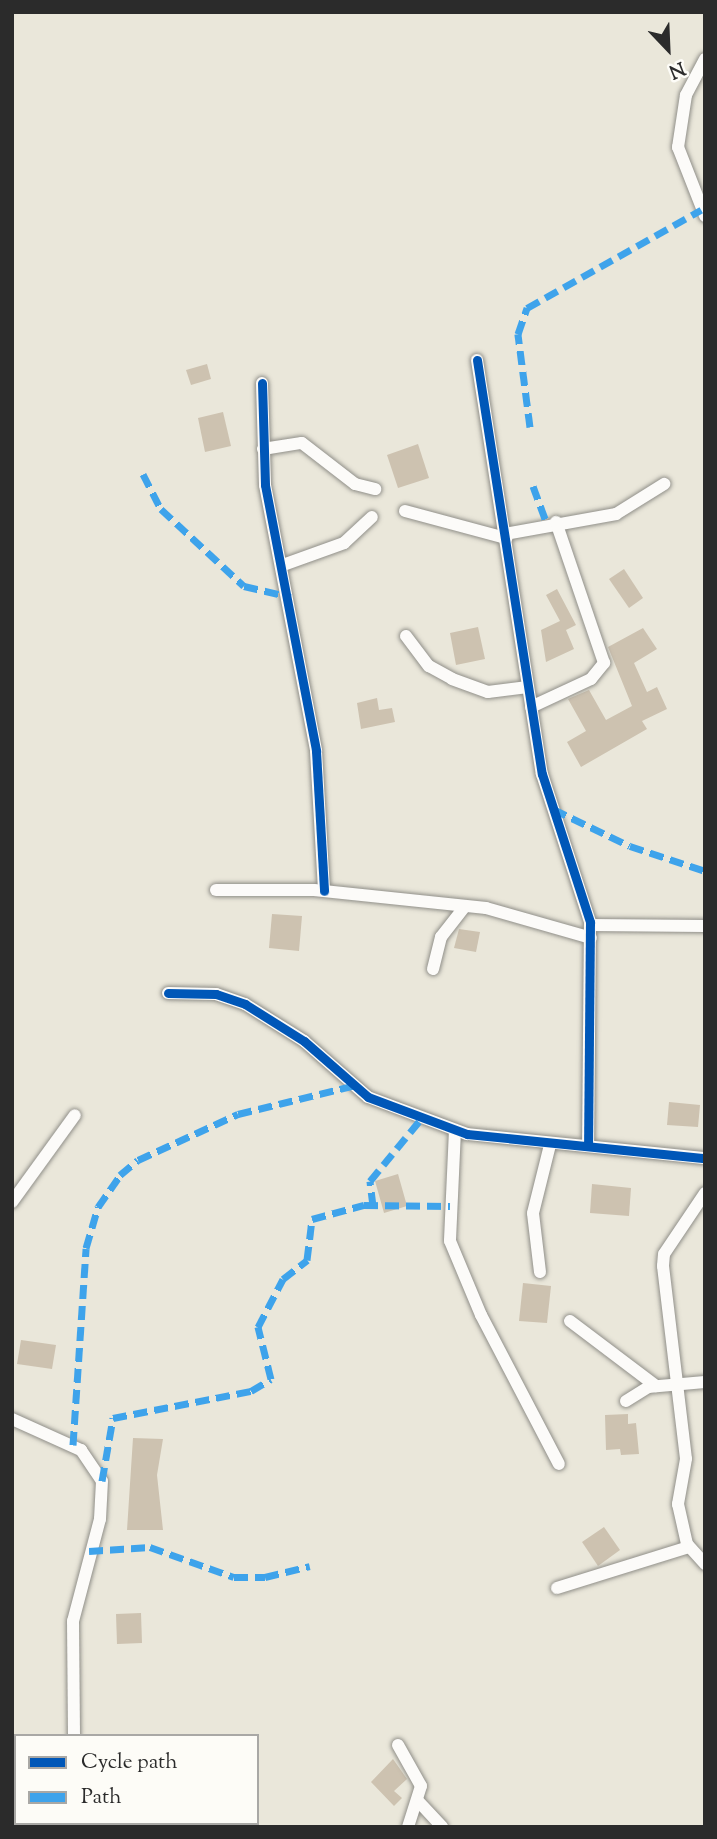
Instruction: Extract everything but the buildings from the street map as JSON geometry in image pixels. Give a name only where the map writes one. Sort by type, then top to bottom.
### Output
[{"type":"street","points":[[705,59],[686,95],[678,147],[705,216]]},
{"type":"street","points":[[477,360],[531,707],[553,817],[590,931],[588,1144]]},
{"type":"street","points":[[262,383],[263,449],[270,523],[283,565],[316,751],[324,891]]},
{"type":"street","points":[[263,449],[302,443],[355,484],[375,489]]},
{"type":"street","points":[[405,511],[506,536],[556,522],[616,514],[664,484]]},
{"type":"street","points":[[283,565],[344,543],[372,517]]},
{"type":"street","points":[[531,707],[592,679],[604,663],[556,522]]},
{"type":"street","points":[[406,636],[429,666],[452,679],[488,692],[528,687]]},
{"type":"street","points":[[216,890],[324,891],[519,914],[590,931],[705,926]]},
{"type":"street","points":[[433,969],[441,937],[464,908]]},
{"type":"street","points":[[167,993],[216,994],[245,1004],[304,1041],[368,1097],[455,1130],[550,1145],[588,1144],[705,1158]]},
{"type":"street","points":[[12,1202],[75,1115]]},
{"type":"street","points":[[455,1130],[450,1241],[481,1315],[559,1464]]},
{"type":"street","points":[[540,1272],[533,1213],[550,1145]]},
{"type":"street","points":[[705,1193],[664,1254],[686,1459],[678,1504],[689,1548],[705,1564]]},
{"type":"street","points":[[570,1321],[656,1386]]},
{"type":"street","points":[[626,1401],[656,1386],[679,1382],[705,1382]]},
{"type":"street","points":[[12,1419],[81,1450],[102,1481],[100,1519],[73,1621],[74,1734]]},
{"type":"street","points":[[557,1588],[689,1548]]},
{"type":"street","points":[[398,1745],[421,1786],[419,1802],[408,1827]]},
{"type":"street","points":[[419,1802],[442,1827]]},
{"type":"marked path","points":[[530,427],[518,334],[527,308],[701,210]]},
{"type":"marked path","points":[[143,474],[161,509],[244,586],[291,597]]},
{"type":"marked path","points":[[533,486],[547,524]]},
{"type":"marked path","points":[[553,809],[630,846],[705,871]]},
{"type":"marked path","points":[[73,1445],[86,1248],[98,1207],[120,1175],[138,1160],[238,1114],[356,1085]]},
{"type":"marked path","points":[[373,1206],[370,1181],[421,1119]]},
{"type":"marked path","points":[[102,1481],[113,1418],[251,1391],[271,1379],[258,1327],[283,1279],[307,1260],[312,1219],[364,1205],[450,1206]]},
{"type":"marked path","points":[[89,1551],[150,1547],[234,1577],[265,1577],[310,1566]]},
{"type":"cycle path","points":[[477,360],[542,774],[590,922],[588,1144]]},
{"type":"cycle path","points":[[262,383],[265,485],[316,751],[324,891]]},
{"type":"cycle path","points":[[168,993],[216,994],[245,1004],[304,1041],[368,1097],[467,1134],[705,1158]]}]
